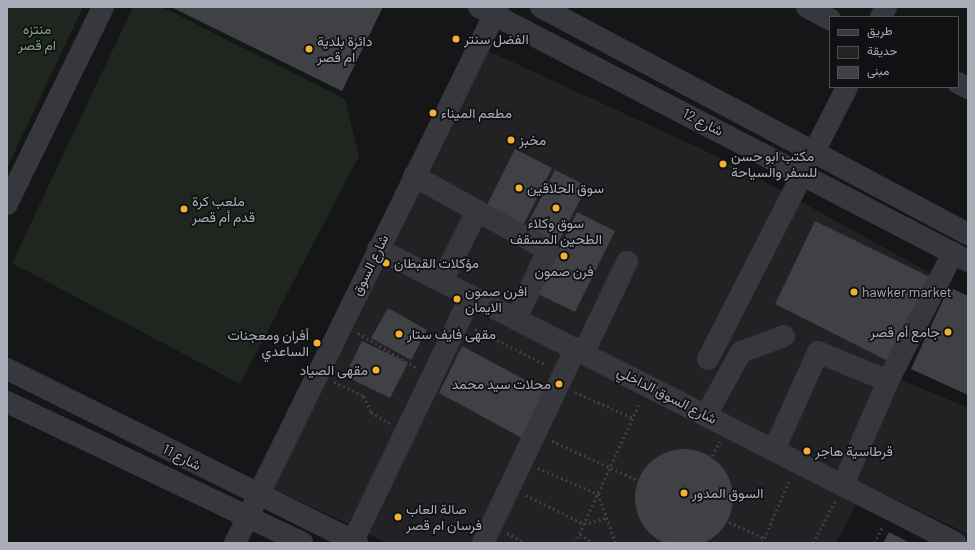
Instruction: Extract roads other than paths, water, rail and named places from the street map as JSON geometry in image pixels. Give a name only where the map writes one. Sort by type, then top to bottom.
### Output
[{"type":"street","points":[[7,204],[103,7]]},
{"type":"street","name":"شارع 12","points":[[541,7],[968,234]]},
{"type":"street","points":[[808,7],[829,18]]},
{"type":"street","points":[[882,16],[886,7]]},
{"type":"street","name":"شارع 12","points":[[490,9],[961,257]]},
{"type":"street","name":"شارع السوق","points":[[235,543],[414,176],[490,9]]},
{"type":"street","points":[[959,84],[968,88]]},
{"type":"street","points":[[708,359],[846,88]]},
{"type":"street","points":[[414,176],[548,250],[516,318]]},
{"type":"street","points":[[442,281],[477,211]]},
{"type":"street","name":"شارع السوق الداخلي","points":[[378,248],[956,543]]},
{"type":"street","points":[[844,486],[888,381],[961,257]]},
{"type":"street","points":[[483,543],[561,378],[580,350],[627,262]]},
{"type":"street","points":[[355,542],[405,432],[471,296]]},
{"type":"street","points":[[706,415],[741,352],[784,336]]},
{"type":"street","points":[[774,450],[818,352],[888,381]]},
{"type":"street","name":"شارع 11","points":[[7,369],[355,542]]},
{"type":"street","name":"شارع 11","points":[[7,402],[302,543]]},
{"type":"place","name":"الفضل سنتر","points":[[456,39]]},
{"type":"place","name":"دائرة بلدية ام قصر","points":[[309,49]]},
{"type":"place","name":"مطعم الميناء","points":[[433,113]]},
{"type":"place","name":"مخبز","points":[[511,140]]},
{"type":"place","name":"مكتب ابو حسن للسفر والسياحة","points":[[723,164]]},
{"type":"place","name":"سوق الحلاقين","points":[[519,188]]},
{"type":"place","name":"سوق وكلاء الطحين المسقف","points":[[556,208]]},
{"type":"place","name":"ملعب كرة قدم أم قصر","points":[[184,209]]},
{"type":"place","name":"فرن صمون","points":[[564,256]]},
{"type":"place","name":"مؤكلات القبطان","points":[[386,263]]},
{"type":"place","name":"hawker market","points":[[854,292]]},
{"type":"place","name":"افرن صمون الايمان","points":[[457,299]]},
{"type":"place","name":"جامع أم قصر","points":[[948,332]]},
{"type":"place","name":"مقهى فايف ستار","points":[[399,334]]},
{"type":"place","name":"أفران ومعجنات الساعدي","points":[[317,343]]},
{"type":"place","name":"مقهى الصياد","points":[[376,370]]},
{"type":"place","name":"محلات سيد محمد","points":[[559,384]]},
{"type":"place","name":"قرطاسية هاجر","points":[[807,451]]},
{"type":"place","name":"السوق المدور","points":[[684,493]]},
{"type":"place","name":"صالة العاب فرسان ام قصر","points":[[398,517]]},
{"type":"park label","name":"منتزه ام قصر","points":[[37,38]]}]
